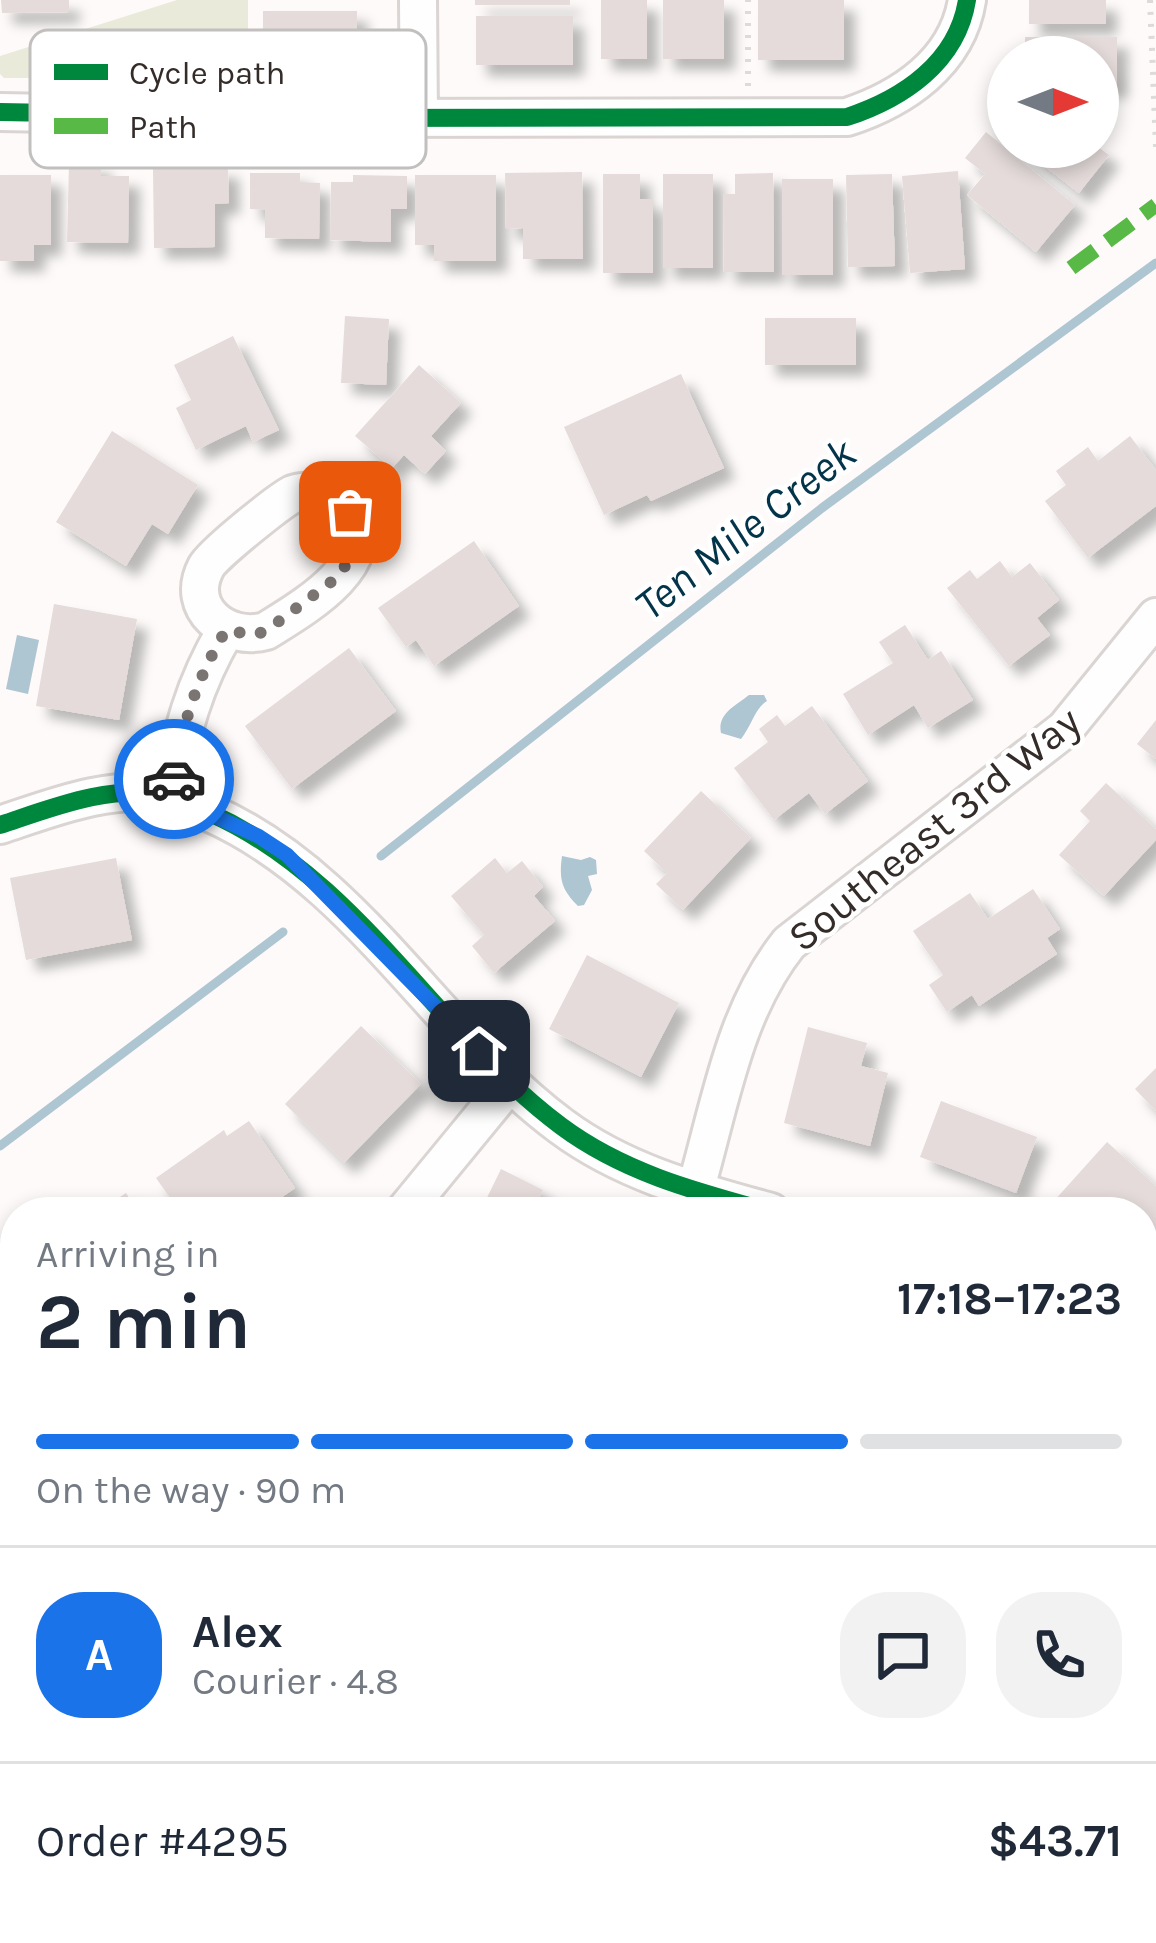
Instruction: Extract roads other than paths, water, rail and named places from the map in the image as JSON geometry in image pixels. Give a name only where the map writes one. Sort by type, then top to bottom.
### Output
[{"type":"street","points":[[418,0],[418,30]]},
{"type":"street","points":[[426,118],[847,117],[883,105],[918,83],[946,50],[967,0]]},
{"type":"street","points":[[0,112],[30,112]]},
{"type":"street","points":[[322,493],[344,506],[357,536],[348,567],[266,631],[253,635],[226,630],[212,620],[200,592],[204,571],[217,554],[293,494],[322,493]]},
{"type":"street","name":"Southeast 3rd Way","points":[[695,1191],[749,1002],[778,957],[816,919],[1065,729],[1156,617]]},
{"type":"street","points":[[171,796],[180,737],[200,674],[226,630]]},
{"type":"street","points":[[0,825],[82,798],[171,796],[258,836],[287,855],[510,1083],[565,1129],[595,1148],[717,1197]]},
{"type":"street","points":[[416,1197],[510,1083]]},
{"type":"water","points":[[17,635],[39,640],[28,694],[6,689]]},
{"type":"water","points":[[749,695],[764,695],[767,701],[741,739],[721,733],[724,716]]},
{"type":"water","points":[[562,856],[596,860],[597,874],[588,876],[592,890],[584,905],[578,906],[565,889]]},
{"type":"waterway","name":"Ten Mile Creek","points":[[381,856],[822,508],[1156,263]]},
{"type":"waterway","name":"Ten Mile Creek","points":[[0,1146],[283,932]]}]
